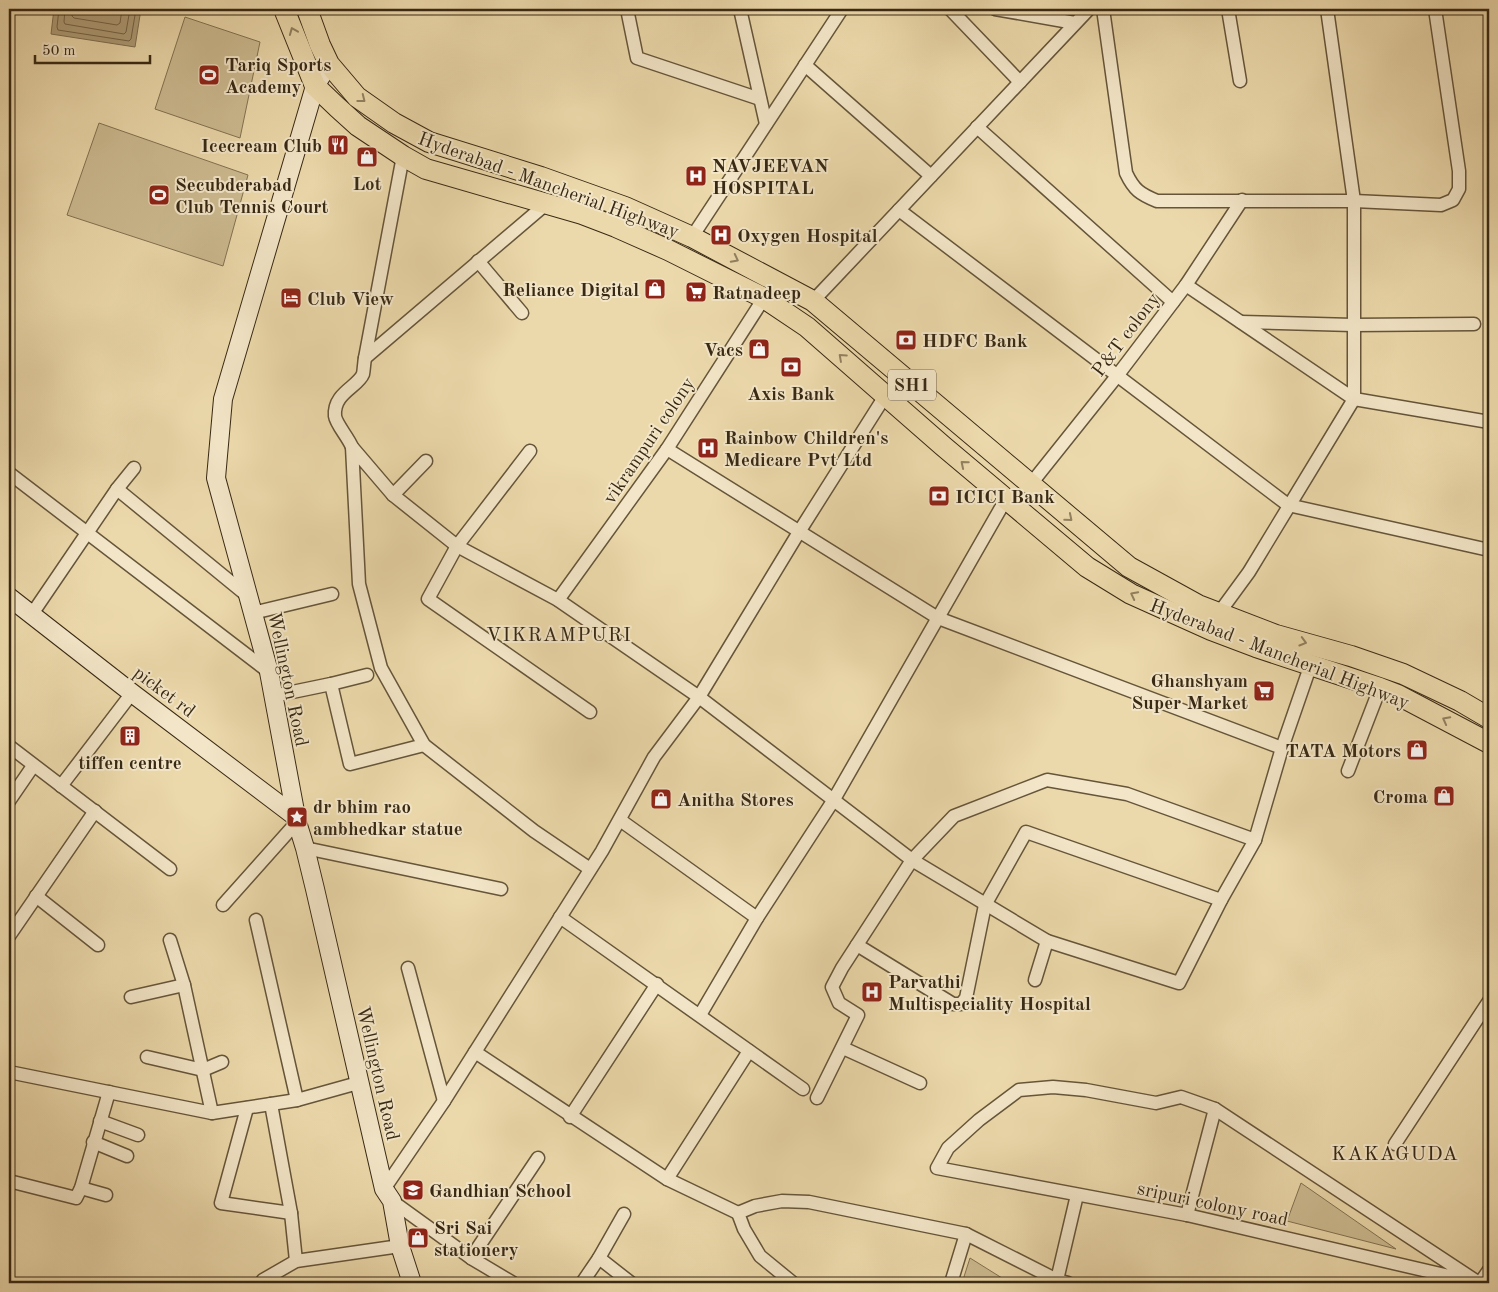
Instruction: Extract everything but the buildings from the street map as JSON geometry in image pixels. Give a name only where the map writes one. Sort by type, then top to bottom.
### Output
[{"type":"main road","name":"Hyderabad - Mancherial Highway","points":[[284,9],[315,86],[358,126],[402,156],[426,169],[582,214],[668,250],[764,298],[807,327],[885,396],[1087,567],[1131,594],[1211,630],[1398,695],[1489,743]]},
{"type":"main road","name":"Hyderabad - Mancherial Highway","points":[[307,9],[329,64],[357,96],[394,123],[429,142],[541,177],[597,197],[692,236],[813,301],[1129,567],[1198,606],[1276,635],[1351,656],[1404,674],[1460,701],[1489,718]]},
{"type":"main road","name":"Wellington Road","points":[[329,64],[315,86],[223,399],[216,478],[269,672],[296,819],[306,848],[358,1083],[400,1246],[412,1283]]},
{"type":"main road","name":"picket rd","points":[[9,598],[296,819]]},
{"type":"main road","points":[[1398,695],[1404,674]]},
{"type":"street","points":[[627,9],[638,58],[760,99]]},
{"type":"street","points":[[740,9],[766,124]]},
{"type":"street","points":[[692,236],[842,9]]},
{"type":"street","points":[[950,9],[1020,82]]},
{"type":"street","points":[[995,9],[1075,23]]},
{"type":"street","points":[[813,301],[1088,9]]},
{"type":"street","points":[[1103,9],[1126,173],[1133,188],[1146,196],[1158,201],[1354,201],[1441,205],[1453,200],[1459,189],[1459,171],[1435,9]]},
{"type":"street","points":[[1228,9],[1240,81]]},
{"type":"street","points":[[1219,613],[1248,572],[1354,399],[1354,201],[1327,9]]},
{"type":"street","points":[[805,65],[931,176]]},
{"type":"street","points":[[976,128],[1173,302]]},
{"type":"street","points":[[402,156],[362,375],[347,390],[337,404],[335,416],[352,447],[393,495],[457,546],[558,600],[699,696],[912,860],[1047,941],[1179,983],[1221,900],[1255,840],[1282,748],[1311,664]]},
{"type":"street","name":"P&T colony","points":[[1030,485],[1117,376],[1186,285],[1242,200]]},
{"type":"street","points":[[365,358],[546,204]]},
{"type":"street","points":[[899,210],[1288,505],[1489,550]]},
{"type":"street","points":[[478,261],[522,313]]},
{"type":"street","points":[[1186,285],[1354,399],[1489,422]]},
{"type":"street","name":"vikrampuri colony","points":[[558,600],[667,449],[764,298]]},
{"type":"street","points":[[1241,322],[1353,325],[1474,324]]},
{"type":"street","points":[[513,1283],[471,1258],[388,1195],[444,1100],[620,820],[654,757],[699,696],[885,396]]},
{"type":"street","points":[[352,447],[359,584],[382,668],[424,745],[534,831],[590,869]]},
{"type":"street","points":[[667,449],[938,618],[1282,748]]},
{"type":"street","points":[[530,450],[457,546],[428,599],[590,712]]},
{"type":"street","points":[[393,495],[426,461]]},
{"type":"street","points":[[32,614],[117,489],[134,468]]},
{"type":"street","points":[[9,473],[269,672]]},
{"type":"street","points":[[117,489],[251,605],[332,594]]},
{"type":"street","points":[[700,1015],[757,918],[833,801],[1006,499]]},
{"type":"street","points":[[273,696],[366,675]]},
{"type":"street","points":[[331,684],[350,764],[424,745]]},
{"type":"street","points":[[1348,771],[1380,688]]},
{"type":"street","points":[[61,786],[132,693]]},
{"type":"street","points":[[9,746],[170,868]]},
{"type":"street","points":[[9,800],[34,766]]},
{"type":"street","points":[[817,1098],[858,1015],[839,1004],[832,987],[912,860],[954,816],[1046,780],[1128,794],[1255,840]]},
{"type":"street","points":[[9,936],[95,811]]},
{"type":"street","points":[[223,906],[296,819]]},
{"type":"street","points":[[620,820],[757,918]]},
{"type":"street","points":[[857,945],[953,1004],[961,1004],[966,998],[985,905],[1026,832],[1221,900]]},
{"type":"street","points":[[306,848],[501,889]]},
{"type":"street","points":[[36,896],[98,945]]},
{"type":"street","points":[[560,917],[803,1089]]},
{"type":"street","points":[[256,920],[297,1100]]},
{"type":"street","points":[[170,940],[184,985],[212,1114]]},
{"type":"street","points":[[1035,980],[1047,941]]},
{"type":"street","points":[[408,968],[444,1100]]},
{"type":"street","points":[[570,1117],[657,984]]},
{"type":"street","points":[[131,998],[184,985]]},
{"type":"street","points":[[1395,1144],[1489,1001]]},
{"type":"street","points":[[843,1048],[920,1083]]},
{"type":"street","points":[[666,1179],[749,1051]]},
{"type":"street","points":[[475,1052],[570,1117],[666,1179],[738,1213],[744,1229],[760,1256],[793,1283]]},
{"type":"street","points":[[147,1057],[202,1070],[222,1062]]},
{"type":"street","points":[[9,1072],[212,1114],[297,1100],[358,1083]]},
{"type":"street","name":"sripuri colony road","points":[[1214,1109],[1181,1097],[1156,1103],[1086,1090],[1053,1087],[1019,1090],[979,1120],[948,1148],[937,1168],[1188,1214],[1479,1283]]},
{"type":"street","points":[[9,1181],[76,1198],[81,1188],[109,1092]]},
{"type":"street","points":[[271,1104],[291,1213],[296,1261]]},
{"type":"street","points":[[247,1108],[221,1203],[291,1213]]},
{"type":"street","points":[[1188,1214],[1214,1109],[1479,1283],[1489,1270]]},
{"type":"street","points":[[100,1121],[138,1135]]},
{"type":"street","points":[[93,1142],[127,1156]]},
{"type":"street","points":[[471,1258],[538,1158]]},
{"type":"street","points":[[81,1188],[106,1195]]},
{"type":"street","points":[[738,1213],[755,1206],[782,1201],[809,1202],[966,1234],[1062,1282],[1077,1195]]},
{"type":"street","points":[[582,1283],[599,1258],[624,1214]]},
{"type":"street","points":[[951,1283],[966,1234]]},
{"type":"street","points":[[261,1283],[262,1280],[296,1261],[400,1246]]},
{"type":"street","points":[[599,1258],[631,1283]]},
{"type":"shaded area","name":"Tariq Sports Academy","points":[[185,17],[260,42],[240,138],[155,109]]},
{"type":"shaded area","name":"Secubderabad Club Tennis Court","points":[[99,123],[248,175],[223,266],[67,215]]},
{"type":"shaded area","points":[[1301,1183],[1396,1249],[1287,1221]]},
{"type":"shaded area","points":[[970,1258],[1010,1283],[962,1283]]},
{"type":"water","points":[[54,9],[141,9],[135,47],[51,34]]},
{"type":"place","name":"Tariq Sports Academy","points":[[209,75]]},
{"type":"place","name":"Icecream Club","points":[[338,145]]},
{"type":"place","name":"Lot","points":[[367,157]]},
{"type":"place","name":"NAVJEEVAN HOSPITAL","points":[[696,176]]},
{"type":"place","name":"Secubderabad Club Tennis Court","points":[[159,195]]},
{"type":"place","name":"Oxygen Hospital","points":[[721,235]]},
{"type":"place","name":"Reliance Digital","points":[[655,289]]},
{"type":"place","name":"Ratnadeep","points":[[696,292]]},
{"type":"place","name":"Club View","points":[[291,298]]},
{"type":"place","name":"HDFC Bank","points":[[906,340]]},
{"type":"place","name":"Vacs","points":[[759,349]]},
{"type":"place","name":"Axis Bank","points":[[791,367]]},
{"type":"place","name":"Rainbow Children's Medicare Pvt Ltd","points":[[708,448]]},
{"type":"place","name":"ICICI Bank","points":[[939,496]]},
{"type":"place","name":"Ghanshyam Super Market","points":[[1264,691]]},
{"type":"place","name":"tiffen centre","points":[[130,736]]},
{"type":"place","name":"TATA Motors","points":[[1417,750]]},
{"type":"place","name":"Croma","points":[[1444,796]]},
{"type":"place","name":"Anitha Stores","points":[[661,799]]},
{"type":"place","name":"dr bhim rao ambhedkar statue","points":[[297,817]]},
{"type":"place","name":"Parvathi Multispeciality Hospital","points":[[872,992]]},
{"type":"place","name":"Gandhian School","points":[[413,1190]]},
{"type":"place","name":"Sri Sai stationery","points":[[418,1238]]},
{"type":"district","name":"VIKRAMPURI","points":[[559,634]]},
{"type":"district","name":"KAKAGUDA","points":[[1395,1153]]}]
